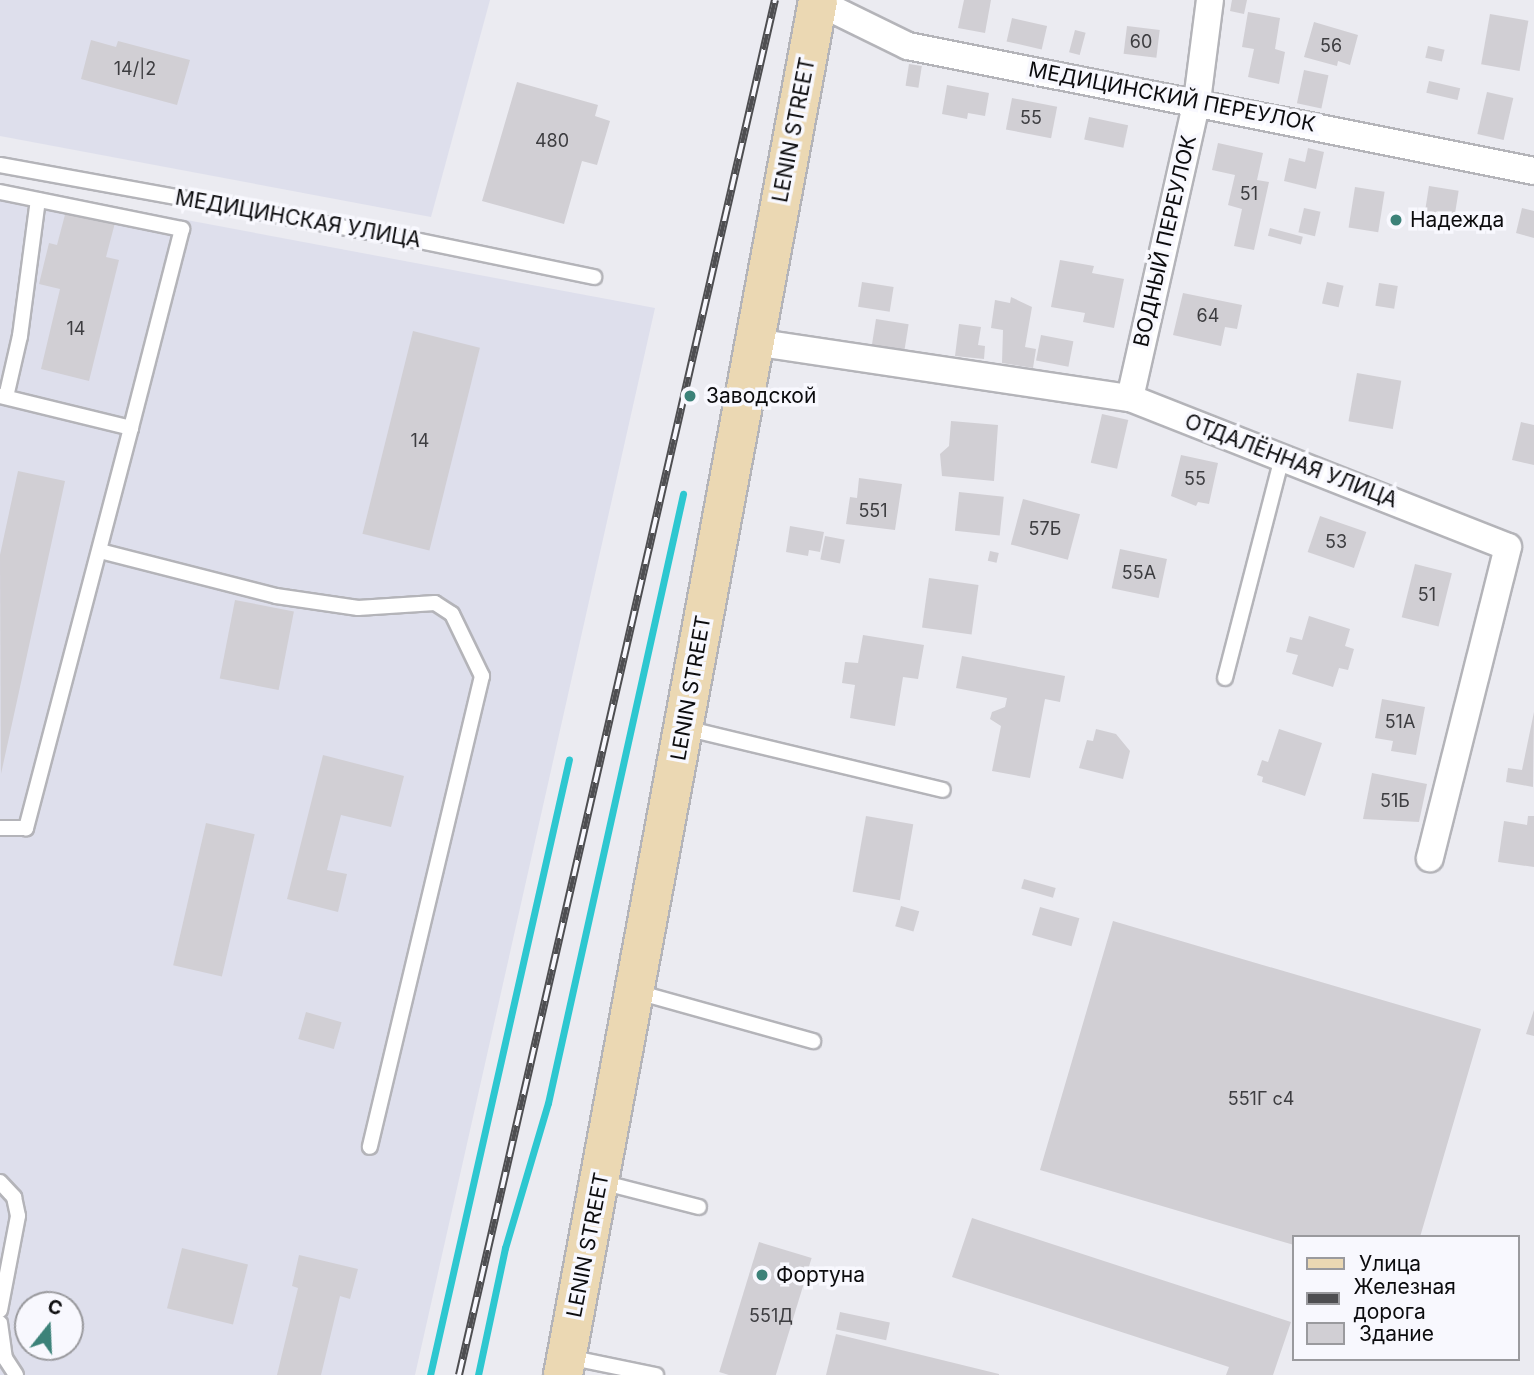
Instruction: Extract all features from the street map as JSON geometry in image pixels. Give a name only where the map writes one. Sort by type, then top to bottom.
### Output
[{"type":"main road","name":"LENIN STREET","points":[[564,1366],[818,1]]},
{"type":"street","name":"ВОДНЫЙ ПЕРЕУЛОК","points":[[1130,398],[1197,101],[1210,0]]},
{"type":"street","name":"МЕДИЦИНСКИЙ ПЕРЕУЛОК","points":[[818,1],[908,46],[1197,101],[1534,171]]},
{"type":"street","name":"ОТДАЛЁННАЯ УЛИЦА","points":[[754,342],[1130,398],[1508,547],[1430,858]]},
{"type":"lane","name":"МЕДИЦИНСКАЯ УЛИЦА","points":[[0,164],[420,240],[594,277]]},
{"type":"lane","points":[[0,192],[182,229],[26,828],[0,828]]},
{"type":"lane","points":[[38,200],[20,336],[3,396],[131,428]]},
{"type":"lane","points":[[1225,678],[1282,457]]},
{"type":"lane","points":[[100,551],[276,596],[358,608],[435,603],[452,614],[482,676],[370,1147]]},
{"type":"lane","points":[[684,728],[943,790]]},
{"type":"lane","points":[[635,991],[814,1041]]},
{"type":"lane","points":[[0,1182],[14,1197],[18,1216],[0,1310]]},
{"type":"lane","points":[[600,1182],[699,1207]]},
{"type":"lane","points":[[0,1323],[5,1358],[16,1375]]},
{"type":"lane","points":[[564,1366],[656,1375]]},
{"type":"shaded area","points":[[0,0],[490,0],[431,217],[0,136]]},
{"type":"shaded area","points":[[0,185],[655,308],[415,1375],[0,1375]]},
{"type":"building","points":[[964,0],[991,0],[985,33],[958,28]]},
{"type":"building","points":[[1232,0],[1247,0],[1244,14],[1230,11]]},
{"type":"building","points":[[1248,12],[1280,18],[1275,49],[1285,52],[1279,84],[1248,77],[1254,49],[1242,47]]},
{"type":"building","points":[[1490,14],[1528,21],[1520,71],[1481,64]]},
{"type":"building","points":[[1012,18],[1047,26],[1042,49],[1007,41]]},
{"type":"building","points":[[1314,22],[1358,35],[1350,65],[1338,61],[1337,66],[1304,57]]},
{"type":"building","points":[[1127,26],[1160,30],[1156,58],[1124,54]]},
{"type":"building","points":[[1075,30],[1086,33],[1080,55],[1069,52]]},
{"type":"building","points":[[91,40],[116,47],[118,41],[190,60],[177,105],[81,79]]},
{"type":"building","points":[[1428,46],[1445,50],[1442,62],[1425,58]]},
{"type":"building","points":[[909,64],[922,66],[918,88],[906,86]]},
{"type":"building","points":[[1304,70],[1328,75],[1321,108],[1297,103]]},
{"type":"building","points":[[1429,81],[1460,88],[1457,100],[1426,93]]},
{"type":"building","points":[[517,82],[598,105],[595,116],[610,121],[597,165],[582,161],[564,224],[482,201]]},
{"type":"building","points":[[947,85],[989,93],[985,116],[968,113],[967,119],[942,114]]},
{"type":"building","points":[[1487,92],[1513,98],[1504,140],[1477,134]]},
{"type":"building","points":[[1012,98],[1057,107],[1051,138],[1006,129]]},
{"type":"building","points":[[1089,117],[1128,125],[1123,148],[1084,139]]},
{"type":"building","points":[[1218,143],[1263,153],[1257,180],[1269,182],[1254,250],[1234,246],[1242,209],[1228,205],[1235,175],[1212,170]]},
{"type":"building","points":[[1308,148],[1324,152],[1316,189],[1284,181],[1289,158],[1305,162]]},
{"type":"building","points":[[1429,186],[1459,191],[1455,215],[1425,211]]},
{"type":"building","points":[[1355,187],[1385,192],[1378,232],[1349,227]]},
{"type":"building","points":[[67,207],[116,219],[106,257],[119,260],[89,381],[41,369],[60,289],[39,284],[49,243],[57,245]]},
{"type":"building","points":[[1304,208],[1321,212],[1315,236],[1298,232]]},
{"type":"building","points":[[1522,208],[1534,211],[1534,238],[1516,233]]},
{"type":"building","points":[[1270,228],[1303,237],[1301,245],[1268,236]]},
{"type":"building","points":[[1060,260],[1094,266],[1092,273],[1124,279],[1114,328],[1083,322],[1085,313],[1051,307]]},
{"type":"building","points":[[862,282],[894,287],[890,312],[858,307]]},
{"type":"building","points":[[1327,282],[1344,286],[1339,307],[1322,303]]},
{"type":"building","points":[[1379,283],[1398,286],[1394,309],[1375,306]]},
{"type":"building","points":[[1183,293],[1242,305],[1237,329],[1225,327],[1221,346],[1173,335]]},
{"type":"building","points":[[1011,297],[1032,307],[1025,347],[1036,349],[1033,368],[1002,363],[1003,330],[991,328],[995,300],[1010,303]]},
{"type":"building","points":[[876,319],[909,324],[905,350],[872,345]]},
{"type":"building","points":[[959,324],[981,327],[978,345],[985,346],[984,359],[955,356]]},
{"type":"building","points":[[413,331],[480,348],[429,550],[362,534]]},
{"type":"building","points":[[1041,335],[1073,341],[1068,367],[1036,361]]},
{"type":"building","points":[[1357,373],[1401,381],[1393,429],[1348,421]]},
{"type":"building","points":[[1102,414],[1128,420],[1117,469],[1091,463]]},
{"type":"building","points":[[951,421],[998,425],[994,481],[942,476],[940,454],[949,446]]},
{"type":"building","points":[[1521,422],[1534,425],[1534,465],[1512,460]]},
{"type":"building","points":[[1181,455],[1218,463],[1209,504],[1198,502],[1196,506],[1171,496]]},
{"type":"building","points":[[18,471],[65,481],[1,774],[0,555]]},
{"type":"building","points":[[859,478],[902,484],[895,530],[846,524],[850,497],[857,498]]},
{"type":"building","points":[[959,492],[1004,497],[1000,535],[955,531]]},
{"type":"building","points":[[1023,499],[1080,514],[1068,560],[1011,544]]},
{"type":"building","points":[[1320,516],[1366,532],[1354,568],[1308,552]]},
{"type":"building","points":[[790,526],[824,532],[820,552],[809,550],[808,556],[786,552]]},
{"type":"building","points":[[825,536],[845,540],[840,563],[820,560]]},
{"type":"building","points":[[1120,549],[1167,559],[1159,598],[1112,588]]},
{"type":"building","points":[[990,551],[999,553],[997,563],[988,561]]},
{"type":"building","points":[[1415,564],[1452,573],[1439,627],[1402,617]]},
{"type":"building","points":[[929,578],[979,585],[972,634],[922,628]]},
{"type":"building","points":[[235,600],[294,611],[279,690],[220,679]]},
{"type":"building","points":[[1309,616],[1350,629],[1345,646],[1354,649],[1348,670],[1339,668],[1333,687],[1292,674],[1298,655],[1286,652],[1290,637],[1302,640]]},
{"type":"building","points":[[863,635],[924,645],[918,679],[903,677],[895,726],[850,718],[855,685],[842,683],[845,662],[858,663]]},
{"type":"building","points":[[962,656],[1065,676],[1060,702],[1045,699],[1030,778],[992,771],[1001,726],[990,719],[992,712],[1005,707],[1007,698],[956,688]]},
{"type":"building","points":[[1382,699],[1425,707],[1416,755],[1391,751],[1393,741],[1375,738]]},
{"type":"building","points":[[1534,712],[1533,787],[1506,782],[1508,768],[1522,770]]},
{"type":"building","points":[[1096,729],[1116,734],[1130,751],[1123,779],[1079,768],[1087,740],[1093,741]]},
{"type":"building","points":[[1279,729],[1322,743],[1305,796],[1262,782],[1263,777],[1257,775],[1262,760],[1268,762]]},
{"type":"building","points":[[323,755],[404,776],[391,827],[341,815],[327,870],[347,874],[338,912],[287,899]]},
{"type":"building","points":[[1372,773],[1427,784],[1419,822],[1363,819]]},
{"type":"building","points":[[866,816],[913,824],[900,900],[853,892]]},
{"type":"building","points":[[1528,816],[1534,816],[1534,867],[1498,862],[1504,821],[1527,825]]},
{"type":"building","points":[[206,823],[255,834],[222,977],[173,965]]},
{"type":"building","points":[[1024,879],[1056,888],[1053,898],[1021,889]]},
{"type":"building","points":[[901,906],[919,911],[913,931],[895,926]]},
{"type":"building","points":[[1040,907],[1079,918],[1071,946],[1032,935]]},
{"type":"building","points":[[1113,921],[1481,1029],[1421,1235],[1292,1235],[1292,1244],[1040,1170]]},
{"type":"building","points":[[1534,1010],[1534,1036],[1526,1034]]},
{"type":"building","points":[[306,1012],[342,1022],[334,1049],[298,1039]]},
{"type":"building","points":[[972,1218],[1291,1322],[1273,1375],[1226,1375],[1229,1367],[952,1277]]},
{"type":"building","points":[[759,1242],[812,1258],[776,1375],[729,1375],[719,1372]]},
{"type":"building","points":[[182,1248],[248,1264],[233,1325],[167,1308]]},
{"type":"building","points":[[299,1255],[358,1269],[350,1299],[340,1296],[321,1375],[277,1375],[298,1288],[292,1286]]},
{"type":"building","points":[[840,1312],[890,1323],[886,1340],[836,1330]]},
{"type":"building","points":[[836,1334],[999,1374],[999,1375],[826,1375]]},
{"type":"waterway","points":[[478,1375],[505,1248],[548,1103],[683,494]]},
{"type":"waterway","points":[[430,1375],[569,759]]},
{"type":"railway","points":[[459,1375],[775,0]]},
{"type":"place","name":"Надежда","points":[[1396,220]]},
{"type":"place","name":"Заводской","points":[[690,396]]},
{"type":"place","name":"Фортуна","points":[[762,1275]]}]
